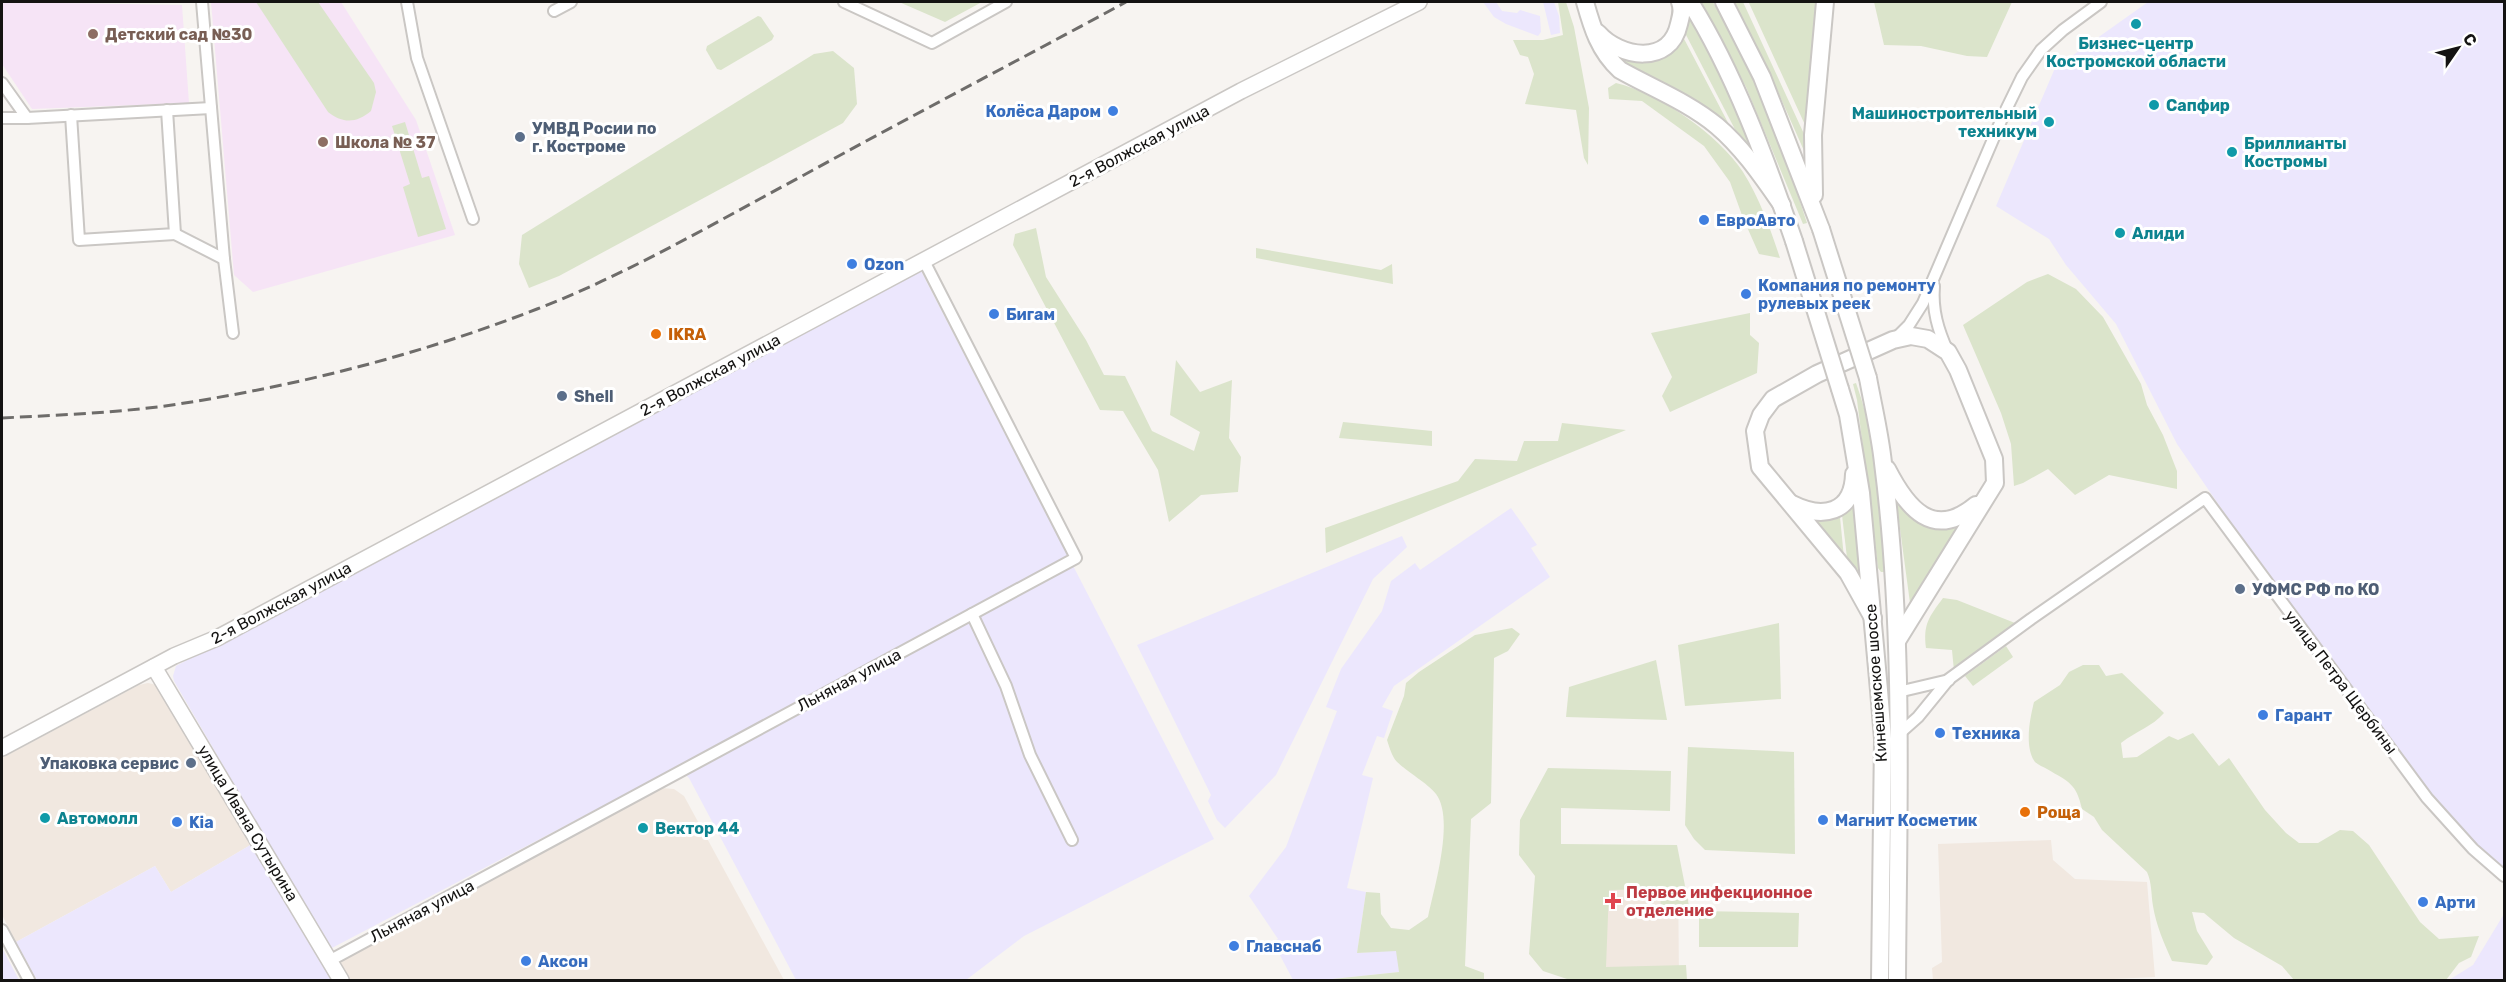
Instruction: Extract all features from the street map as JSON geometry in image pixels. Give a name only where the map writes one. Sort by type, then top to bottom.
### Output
[{"type":"main road","points":[[1585,2],[1600,47],[1611,62],[1620,70],[1688,105],[1717,126],[1760,174],[1782,205]]},
{"type":"main road","points":[[1592,26],[1613,47],[1640,55],[1652,53],[1674,38],[1683,8],[1680,2]]},
{"type":"main road","points":[[1690,2],[1720,56],[1782,205]]},
{"type":"main road","points":[[1724,2],[1762,77],[1815,207],[1868,378],[1883,461],[1909,505],[1928,518],[1946,521],[1964,514],[1983,498]]},
{"type":"main road","points":[[1815,207],[1813,135],[1824,2]]},
{"type":"main road","name":"Кинешемское шоссе","points":[[1782,205],[1848,415],[1854,450],[1873,618],[1882,739],[1880,981]]},
{"type":"main road","points":[[1873,618],[1848,573],[1760,467],[1755,431],[1761,415],[1773,399],[1817,374],[1893,340],[1911,336],[1928,339],[1948,352],[1963,381],[1994,459],[1995,483],[1983,498],[1897,641]]},
{"type":"main road","points":[[1787,501],[1808,512],[1829,512],[1841,507],[1854,486],[1854,450]]},
{"type":"main road","name":"Кинешемское шоссе","points":[[1883,461],[1897,641],[1900,733],[1897,981]]},
{"type":"street","points":[[202,2],[224,259],[233,333]]},
{"type":"street","points":[[407,2],[417,58],[473,219]]},
{"type":"street","points":[[554,11],[571,2]]},
{"type":"street","points":[[844,2],[932,43],[1005,2]]},
{"type":"street","name":"2-я Волжская улица","points":[[2,748],[154,667],[218,638],[1241,91],[1419,2]]},
{"type":"street","points":[[1893,340],[1909,325],[1918,311],[2022,77],[2041,50],[2063,30],[2101,2]]},
{"type":"street","points":[[2,83],[27,118]]},
{"type":"street","points":[[2,118],[211,108]]},
{"type":"street","points":[[167,110],[175,234]]},
{"type":"street","points":[[71,115],[79,240],[175,234],[224,259]]},
{"type":"street","name":"Льняная улица","points":[[329,961],[1076,558],[924,261]]},
{"type":"street","points":[[1935,276],[1933,304],[1939,331],[1948,352]]},
{"type":"street","name":"улица Петра Щербины","points":[[1900,733],[1918,717],[1949,680],[2031,619],[2205,498],[2427,798],[2473,849],[2505,876]]},
{"type":"street","points":[[972,614],[1006,686],[1029,755],[1072,840]]},
{"type":"street","name":"улица Ивана Сутырина","points":[[154,667],[341,981]]},
{"type":"street","name":"улица Петра Щербины","points":[[1898,692],[1949,680]]},
{"type":"street","points":[[2,930],[29,981]]},
{"type":"shaded area","name":"Детский сад №30","points":[[2,2],[182,5],[189,103],[32,109],[2,64]]},
{"type":"shaded area","name":"Школа № 37","points":[[211,2],[341,2],[416,120],[455,235],[253,292],[234,275]]},
{"type":"shaded area","points":[[1483,2],[1496,2],[1502,11],[1517,13],[1520,10],[1540,16],[1541,32],[1538,36],[1506,24],[1494,17]]},
{"type":"shaded area","points":[[1543,2],[1554,2],[1559,16],[1560,33],[1551,35]]},
{"type":"shaded area","points":[[2148,2],[2504,2],[2504,870],[2476,845],[2430,792],[2265,572],[2177,444],[2116,324],[2066,265],[2049,239],[1996,206],[2055,68]]},
{"type":"shaded area","points":[[920,269],[1214,839],[1024,936],[966,980],[796,980],[689,778],[677,767],[330,949],[174,681],[176,666]]},
{"type":"shaded area","points":[[1511,508],[1537,545],[1531,548],[1550,577],[1394,686],[1382,707],[1393,711],[1384,738],[1377,736],[1362,775],[1373,778],[1347,888],[1366,892],[1357,953],[1397,950],[1399,972],[1323,980],[1293,980],[1273,942],[1278,939],[1249,896],[1286,847],[1337,711],[1326,707],[1341,669],[1382,611],[1391,581],[1415,563],[1420,570]]},
{"type":"shaded area","points":[[1402,536],[1407,547],[1373,579],[1276,775],[1225,828],[1217,820],[1208,801],[1211,795],[1137,645]]},
{"type":"shaded area","points":[[148,683],[157,685],[252,844],[171,892],[155,866],[16,942],[2,915],[2,758],[139,685]]},
{"type":"shaded area","points":[[661,788],[674,789],[684,796],[784,980],[348,980],[341,963],[345,958]]},
{"type":"shaded area","points":[[2051,840],[2053,860],[2075,879],[2147,882],[2155,977],[2093,980],[1933,980],[1932,968],[1942,962],[1938,844]]},
{"type":"shaded area","points":[[252,844],[333,980],[37,980],[16,942],[155,866],[171,892]]},
{"type":"shaded area","name":"Первое инфекционное отделение","points":[[1548,872],[1678,875],[1679,980],[1578,980]]},
{"type":"shaded area","points":[[2504,914],[2504,980],[2449,980],[2473,965]]},
{"type":"shaded area","points":[[2,948],[19,980],[2,980]]},
{"type":"green space","points":[[256,2],[318,2],[374,83],[376,92],[371,111],[355,120],[339,119],[328,112]]},
{"type":"green space","points":[[899,2],[982,2],[945,22]]},
{"type":"green space","points":[[1558,2],[1566,2],[1574,27],[1589,108],[1588,165],[1584,158],[1576,110],[1525,104],[1534,74],[1528,57],[1520,55],[1513,40],[1543,40],[1563,35]]},
{"type":"green space","points":[[1701,2],[1713,2],[1742,56],[1777,137],[1807,223],[1803,224],[1746,87]]},
{"type":"green space","points":[[1734,2],[1743,2],[1805,136],[1805,153],[1770,74]]},
{"type":"green space","points":[[1818,2],[1806,127],[1749,3]]},
{"type":"green space","points":[[1874,2],[2012,2],[1987,57],[1967,56],[1921,46],[1884,45]]},
{"type":"green space","points":[[1691,14],[1715,59],[1760,160],[1741,141],[1684,31]]},
{"type":"green space","points":[[758,16],[774,36],[772,40],[721,70],[717,69],[706,50],[707,46]]},
{"type":"green space","points":[[1682,35],[1735,136],[1629,69],[1616,56],[1630,58]]},
{"type":"green space","points":[[833,51],[854,68],[857,104],[843,123],[559,276],[529,288],[519,264],[522,235],[814,54]]},
{"type":"green space","points":[[1616,83],[1633,88],[1669,106],[1687,117],[1719,144],[1743,172],[1755,193],[1780,258],[1759,254],[1730,182],[1704,146],[1642,101],[1609,99],[1608,88]]},
{"type":"green space","points":[[405,122],[422,178],[429,176],[446,229],[418,237],[403,187],[410,184],[392,126]]},
{"type":"green space","points":[[1036,228],[1046,277],[1086,340],[1104,375],[1125,376],[1152,431],[1194,451],[1200,432],[1170,415],[1176,360],[1200,392],[1232,380],[1229,438],[1241,457],[1238,492],[1201,495],[1169,522],[1158,470],[1123,411],[1100,410],[1013,245],[1015,234]]},
{"type":"green space","points":[[1256,248],[1381,270],[1392,264],[1393,284],[1256,258]]},
{"type":"green space","points":[[2048,274],[2076,289],[2103,317],[2141,384],[2147,405],[2163,435],[2177,471],[2177,489],[2109,475],[2075,495],[2048,469],[2014,486],[2011,444],[2001,413],[1963,325],[2027,282]]},
{"type":"green space","points":[[1750,313],[1750,335],[1759,343],[1757,373],[1670,412],[1662,396],[1672,377],[1651,333]]},
{"type":"green space","points":[[1856,383],[1874,453],[1886,572],[1881,572],[1878,568],[1857,400],[1853,384]]},
{"type":"green space","points":[[1343,422],[1432,431],[1432,446],[1339,438]]},
{"type":"green space","points":[[1562,423],[1626,430],[1326,553],[1325,528],[1458,481],[1475,459],[1517,461],[1524,441],[1558,441]]},
{"type":"green space","points":[[1896,499],[1948,527],[1962,526],[1910,603]]},
{"type":"green space","points":[[1853,505],[1862,576],[1847,558],[1842,515]]},
{"type":"green space","points":[[1840,517],[1844,558],[1810,518],[1824,520]]},
{"type":"green space","points":[[1943,598],[1957,600],[2015,623],[1954,671],[1952,650],[1926,648],[1925,633],[1928,621]]},
{"type":"green space","points":[[1779,623],[1781,699],[1685,706],[1678,645]]},
{"type":"green space","points":[[1512,628],[1520,634],[1508,651],[1494,658],[1491,803],[1471,819],[1465,966],[1484,973],[1484,980],[1323,980],[1399,972],[1396,951],[1357,953],[1366,892],[1380,893],[1381,914],[1391,928],[1409,930],[1428,917],[1441,854],[1444,820],[1436,794],[1397,762],[1387,740],[1404,696],[1406,683],[1475,635]]},
{"type":"green space","points":[[2006,646],[2013,657],[1973,686],[1965,676]]},
{"type":"green space","points":[[1656,660],[1667,720],[1566,717],[1569,687]]},
{"type":"green space","points":[[2083,665],[2099,665],[2106,676],[2122,673],[2164,713],[2155,722],[2121,743],[2123,758],[2137,757],[2169,736],[2178,740],[2193,733],[2219,766],[2229,758],[2265,810],[2286,833],[2299,843],[2318,843],[2340,830],[2353,831],[2369,845],[2420,922],[2439,939],[2479,936],[2471,957],[2459,963],[2446,980],[2294,980],[2282,966],[2234,938],[2204,913],[2192,912],[2197,931],[2213,957],[2207,965],[2172,961],[2156,920],[2147,872],[2102,830],[2094,817],[2082,809],[2074,788],[2061,777],[2036,763],[2032,756],[2029,732],[2034,702],[2060,685],[2069,672]]},
{"type":"green space","points":[[1688,747],[1794,752],[1795,854],[1705,850],[1694,839],[1685,825]]},
{"type":"green space","points":[[1548,768],[1671,771],[1670,811],[1561,808],[1561,844],[1677,845],[1689,906],[1661,912],[1660,889],[1609,890],[1606,967],[1686,965],[1687,980],[1570,980],[1543,971],[1529,954],[1535,876],[1519,855],[1520,820]]},
{"type":"green space","points":[[1699,911],[1799,913],[1798,947],[1699,947]]},
{"type":"railway","points":[[2,418],[129,410],[219,397],[357,367],[493,326],[572,295],[639,263],[1126,2]]},
{"type":"place","name":"Бизнес-центр Костромской области","points":[[2136,24]]},
{"type":"place","name":"Детский сад №30","points":[[93,34]]},
{"type":"place","name":"Сапфир","points":[[2154,105]]},
{"type":"place","name":"Колёса Даром","points":[[1113,111]]},
{"type":"place","name":"Машиностроительный техникум","points":[[2049,122]]},
{"type":"place","name":"УМВД Росии по г. Костроме","points":[[520,137]]},
{"type":"place","name":"Школа № 37","points":[[323,142]]},
{"type":"place","name":"Бриллианты Костромы","points":[[2232,152]]},
{"type":"place","name":"ЕвроАвто","points":[[1704,220]]},
{"type":"place","name":"Алиди","points":[[2120,233]]},
{"type":"place","name":"Ozon","points":[[852,264]]},
{"type":"place","name":"Компания по ремонту рулевых реек","points":[[1746,294]]},
{"type":"place","name":"Бигам","points":[[994,314]]},
{"type":"place","name":"IKRA","points":[[656,334]]},
{"type":"place","name":"Shell","points":[[562,396]]},
{"type":"place","name":"УФМС РФ по КО","points":[[2240,589]]},
{"type":"place","name":"Гарант","points":[[2263,715]]},
{"type":"place","name":"Техника","points":[[1940,733]]},
{"type":"place","name":"Упаковка сервис","points":[[191,763]]},
{"type":"place","name":"Роща","points":[[2025,812]]},
{"type":"place","name":"Автомолл","points":[[45,818]]},
{"type":"place","name":"Магнит Косметик","points":[[1823,820]]},
{"type":"place","name":"Kia","points":[[177,822]]},
{"type":"place","name":"Вектор 44","points":[[643,828]]},
{"type":"place","name":"Первое инфекционное отделение","points":[[1613,901]]},
{"type":"place","name":"Арти","points":[[2423,902]]},
{"type":"place","name":"Главснаб","points":[[1234,946]]},
{"type":"place","name":"Аксон","points":[[526,961]]}]
